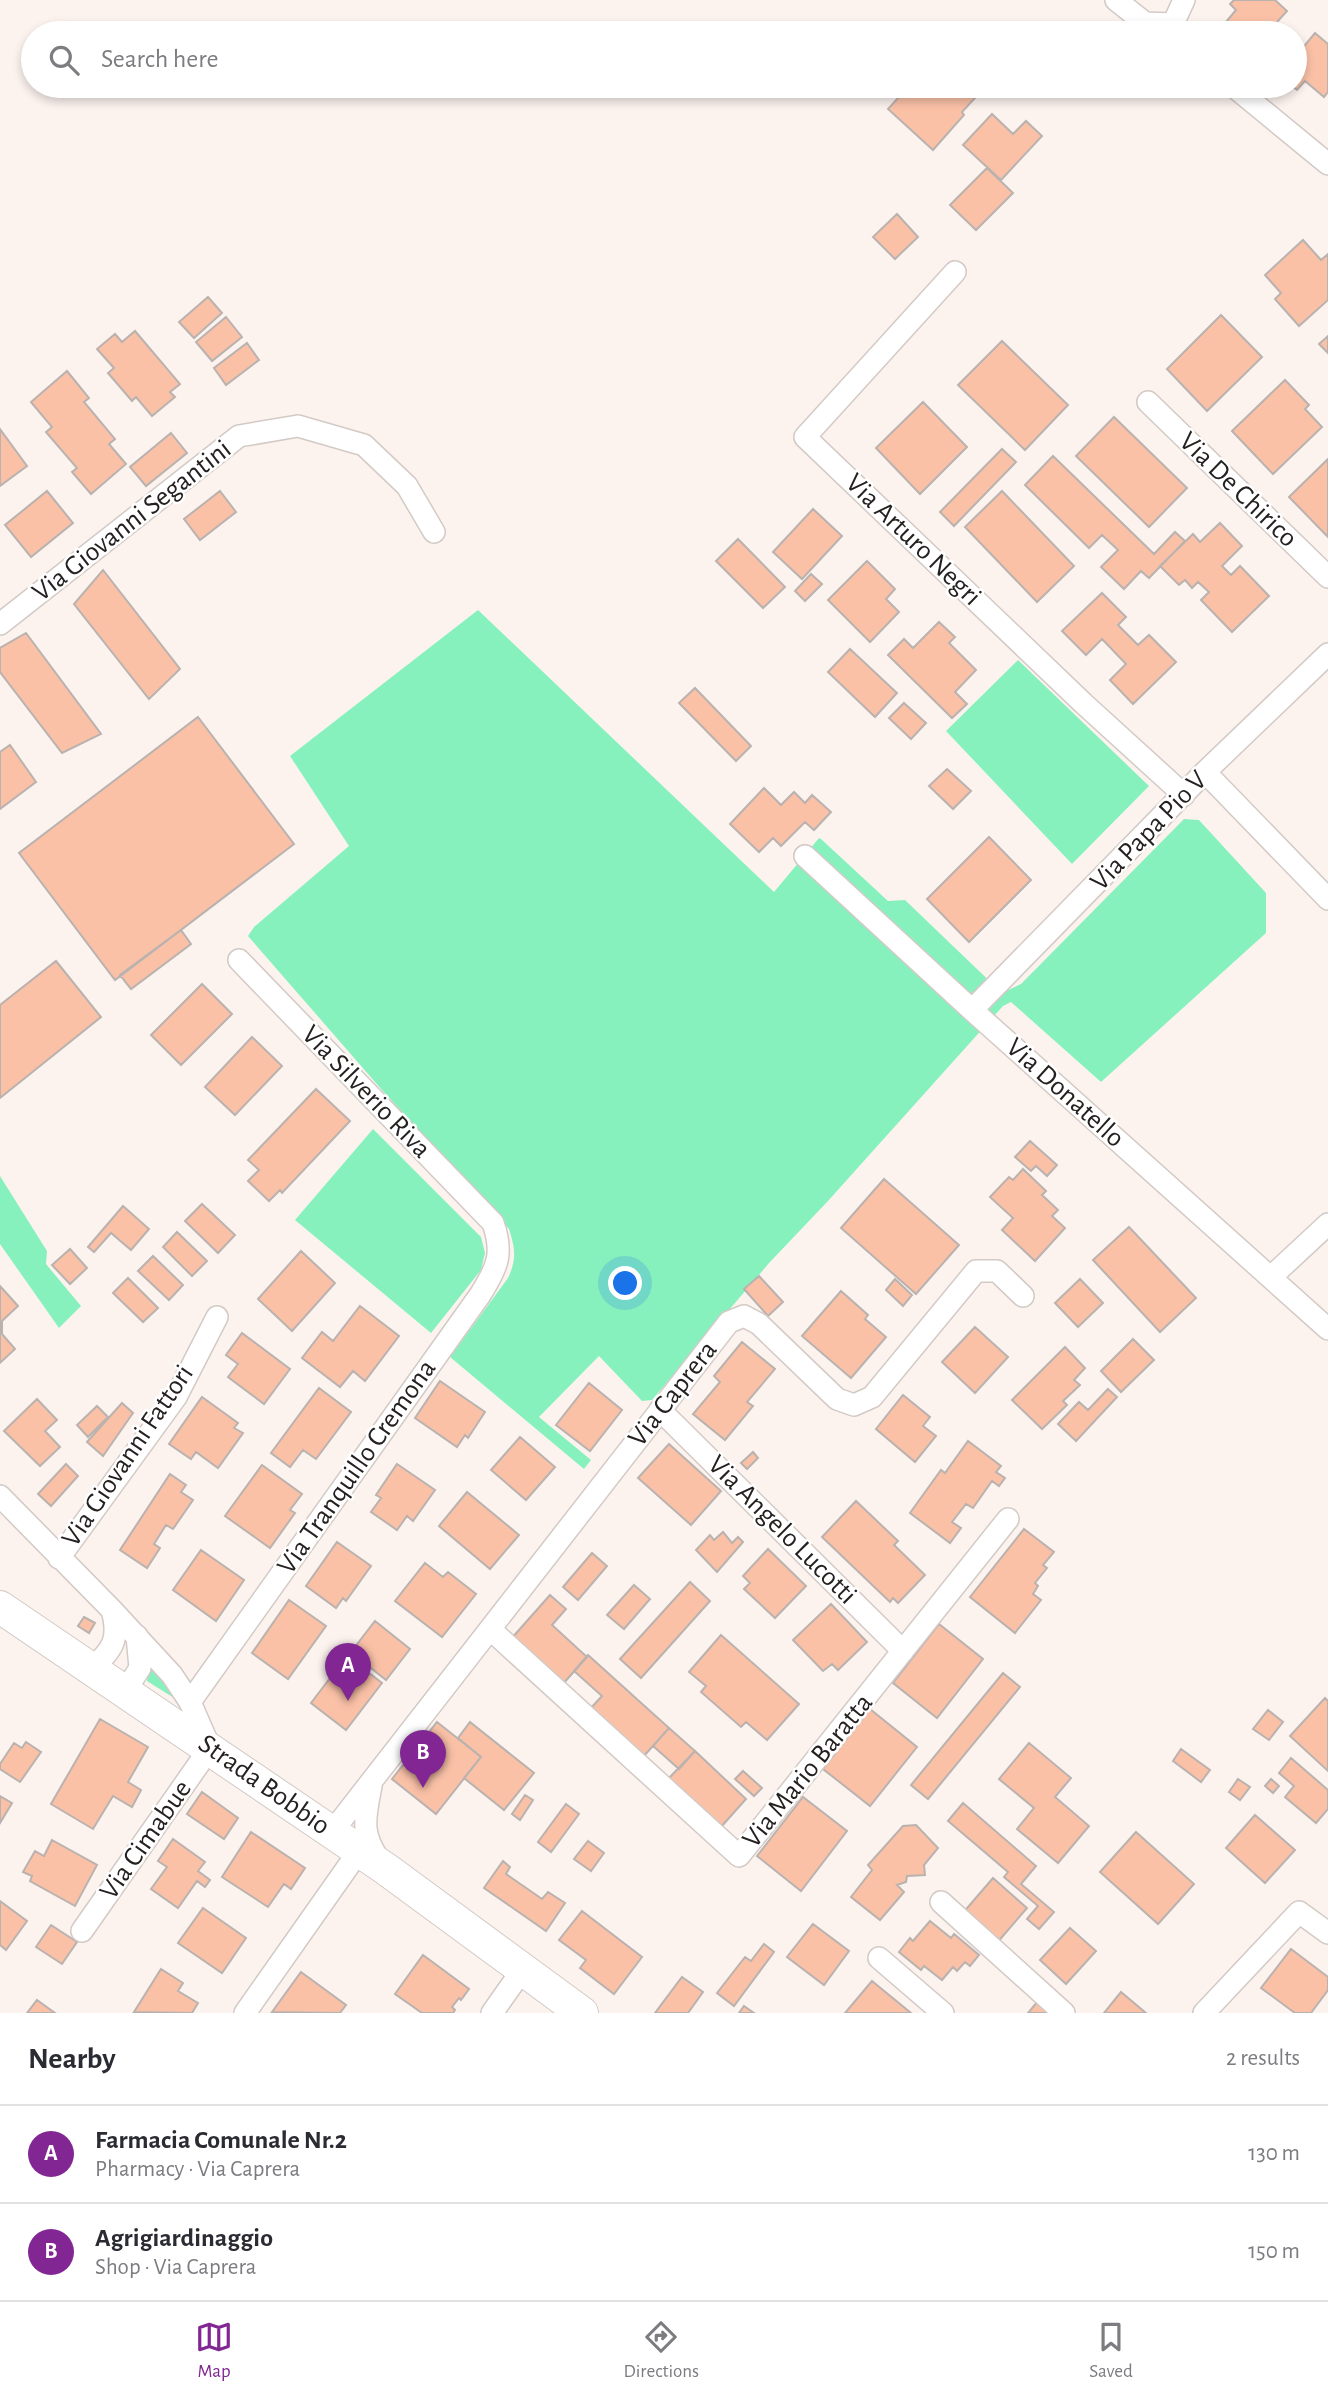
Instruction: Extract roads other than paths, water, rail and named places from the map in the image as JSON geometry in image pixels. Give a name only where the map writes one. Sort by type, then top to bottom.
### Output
[{"type":"main road","name":"Strada Bobbio","points":[[0,1607],[386,1869],[582,2013]]},
{"type":"street","points":[[1116,0],[1142,21]]},
{"type":"street","points":[[1178,21],[1184,0]]},
{"type":"street","points":[[1248,98],[1328,164]]},
{"type":"street","name":"Via Arturo Negri","points":[[955,272],[805,437],[1083,703],[1184,795]]},
{"type":"street","name":"Via De Chirico","points":[[1148,402],[1328,577]]},
{"type":"street","name":"Via Giovanni Segantini","points":[[0,624],[239,436],[298,426],[364,445],[407,486],[434,532]]},
{"type":"street","name":"Via Papa Pio V","points":[[972,1010],[1205,772],[1328,654]]},
{"type":"street","points":[[1205,772],[1328,899]]},
{"type":"street","name":"Via Donatello","points":[[805,856],[972,1010],[1328,1329]]},
{"type":"street","name":"Via Silverio Riva","points":[[239,960],[494,1223]]},
{"type":"street","name":"Via Tranquillo Cremona","points":[[190,1702],[496,1270],[499,1253],[494,1223]]},
{"type":"street","points":[[1271,1277],[1328,1224]]},
{"type":"street","name":"Via Caprera","points":[[332,1832],[729,1322],[744,1317],[759,1324],[837,1399],[854,1405],[872,1397],[976,1270],[997,1271],[1023,1296]]},
{"type":"street","name":"Via Giovanni Fattori","points":[[59,1558],[176,1397],[216,1317]]},
{"type":"street","name":"Via Angelo Lucotti","points":[[660,1410],[904,1651]]},
{"type":"street","points":[[0,1496],[172,1675],[190,1702],[210,1748]]},
{"type":"street","name":"Via Mario Baratta","points":[[490,1629],[739,1856],[1008,1519]]},
{"type":"street","points":[[91,1669],[109,1653],[117,1628],[112,1610]]},
{"type":"street","points":[[125,1691],[140,1668],[137,1636]]},
{"type":"street","name":"Via Cimabue","points":[[82,1931],[210,1748]]},
{"type":"street","name":"Via Caprera","points":[[372,1780],[364,1820],[365,1829],[368,1844],[386,1869]]},
{"type":"street","points":[[245,2013],[359,1851]]},
{"type":"street","points":[[941,1902],[1064,2013]]},
{"type":"street","points":[[1203,2013],[1299,1912],[1328,1933]]},
{"type":"street","points":[[879,1958],[943,2013]]},
{"type":"street","points":[[492,2013],[523,1969]]},
{"type":"place","name":"Farmacia Comunale Nr.2","points":[[348,1701]]},
{"type":"place","name":"Agrigiardinaggio","points":[[423,1788]]}]
